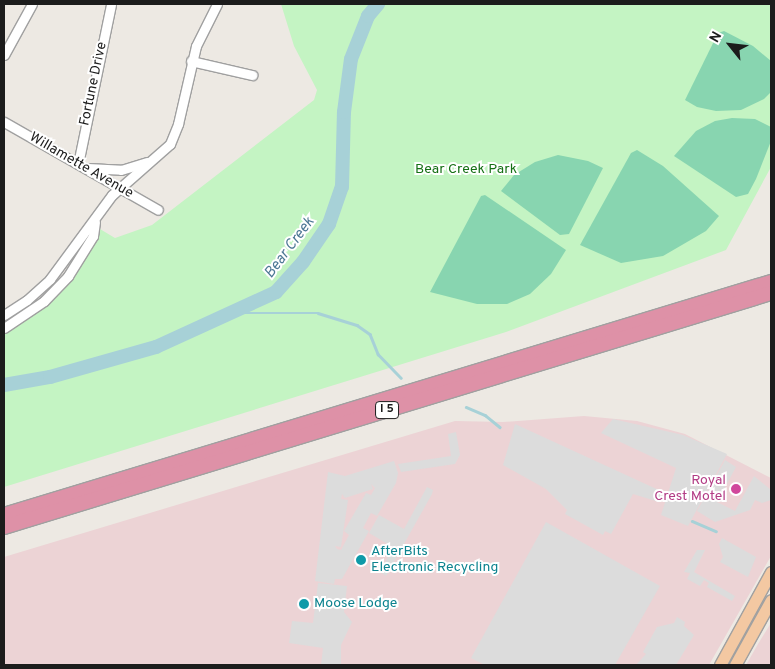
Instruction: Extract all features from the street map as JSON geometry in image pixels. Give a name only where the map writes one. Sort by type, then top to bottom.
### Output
[{"type":"highway","name":"I 5","points":[[4,515],[771,282]]},
{"type":"highway","name":"I 5","points":[[4,527],[771,293]]},
{"type":"main road","points":[[720,665],[771,572]]},
{"type":"main road","points":[[735,665],[771,600]]},
{"type":"street","points":[[4,55],[32,4]]},
{"type":"street","name":"Fortune Drive","points":[[81,166],[111,4]]},
{"type":"street","points":[[4,315],[27,300],[50,279],[84,231],[95,222],[118,187],[156,158],[176,131],[191,62],[202,29],[217,4]]},
{"type":"street","points":[[191,62],[252,75]]},
{"type":"street","name":"Willamette Avenue","points":[[4,122],[158,210]]},
{"type":"street","points":[[81,166],[121,170],[156,158]]},
{"type":"street","points":[[4,328],[44,301],[68,276],[93,236],[95,222]]},
{"type":"shaded area","points":[[584,416],[637,421],[685,434],[771,478],[771,556],[709,665],[4,665],[4,557],[455,421],[503,422]]},
{"type":"shaded area","points":[[613,419],[683,435],[727,454],[688,526],[661,515],[676,468],[601,433]]},
{"type":"shaded area","points":[[515,424],[663,492],[659,502],[633,494],[611,534],[605,531],[603,535],[565,514],[567,510],[546,489],[503,465]]},
{"type":"shaded area","points":[[456,432],[460,455],[455,464],[401,472],[398,464],[451,456],[448,434]]},
{"type":"shaded area","points":[[725,460],[736,467],[717,502],[735,511],[754,476],[771,490],[771,500],[762,503],[755,500],[750,510],[715,522],[697,511]]},
{"type":"shaded area","points":[[394,461],[398,473],[396,483],[377,516],[371,513],[363,528],[369,531],[342,579],[335,579],[334,584],[315,581],[328,472],[345,476]],"holes":[[[371,484],[375,488],[371,495],[366,493],[344,531],[349,535],[341,550],[337,549],[335,546],[341,547],[348,500],[341,499],[342,494],[345,498],[373,489]]]},
{"type":"shaded area","points":[[427,487],[433,490],[432,494],[386,576],[380,572],[393,547],[369,533],[379,515],[404,529]]},
{"type":"shaded area","points":[[546,522],[660,586],[615,665],[485,665],[471,658]]},
{"type":"shaded area","points":[[722,538],[756,557],[748,577],[720,562],[723,557],[719,544]]},
{"type":"shaded area","points":[[697,550],[705,550],[694,572],[735,596],[732,601],[707,587],[709,583],[704,580],[700,586],[687,579],[690,573],[684,572]]},
{"type":"shaded area","points":[[318,583],[347,586],[344,612],[352,622],[341,645],[341,665],[321,665],[323,648],[289,643],[292,621],[313,623]]},
{"type":"shaded area","points":[[677,617],[685,622],[684,626],[694,635],[676,665],[636,665],[646,654],[643,652],[657,627],[674,623]]},
{"type":"shaded area","points":[[771,623],[771,665],[746,665],[758,644]]},
{"type":"green space","name":"Bear Creek Park","points":[[281,4],[771,4],[771,167],[726,250],[506,332],[4,487],[4,332],[17,324],[86,254],[100,229],[115,238],[152,225],[314,100],[317,90],[294,46]]},
{"type":"green space","points":[[724,31],[753,46],[771,61],[771,92],[764,99],[741,110],[716,111],[697,107],[685,100],[718,33]]},
{"type":"green space","points":[[732,118],[755,119],[771,127],[771,141],[756,179],[748,194],[736,197],[674,156],[696,131],[715,121]]},
{"type":"green space","points":[[637,150],[663,166],[719,216],[706,231],[663,256],[621,263],[580,245],[631,153]]},
{"type":"green space","points":[[558,155],[588,161],[603,168],[569,234],[560,235],[501,191],[514,175],[535,162]]},
{"type":"green space","points":[[485,195],[566,250],[551,274],[530,294],[507,304],[477,304],[430,292],[481,196]]},
{"type":"waterway","name":"Bear Creek","points":[[4,385],[50,377],[156,347],[276,292],[303,262],[329,224],[342,187],[344,112],[351,59],[368,16],[378,4]]},
{"type":"waterway","points":[[229,313],[318,313],[357,325],[370,334],[378,354],[401,378]]},
{"type":"waterway","points":[[466,407],[485,415],[500,427]]},
{"type":"waterway","points":[[692,521],[716,531]]},
{"type":"place","name":"Royal Crest Motel","points":[[736,489]]},
{"type":"place","name":"AfterBits Electronic Recycling","points":[[361,560]]},
{"type":"place","name":"Moose Lodge","points":[[304,604]]}]
